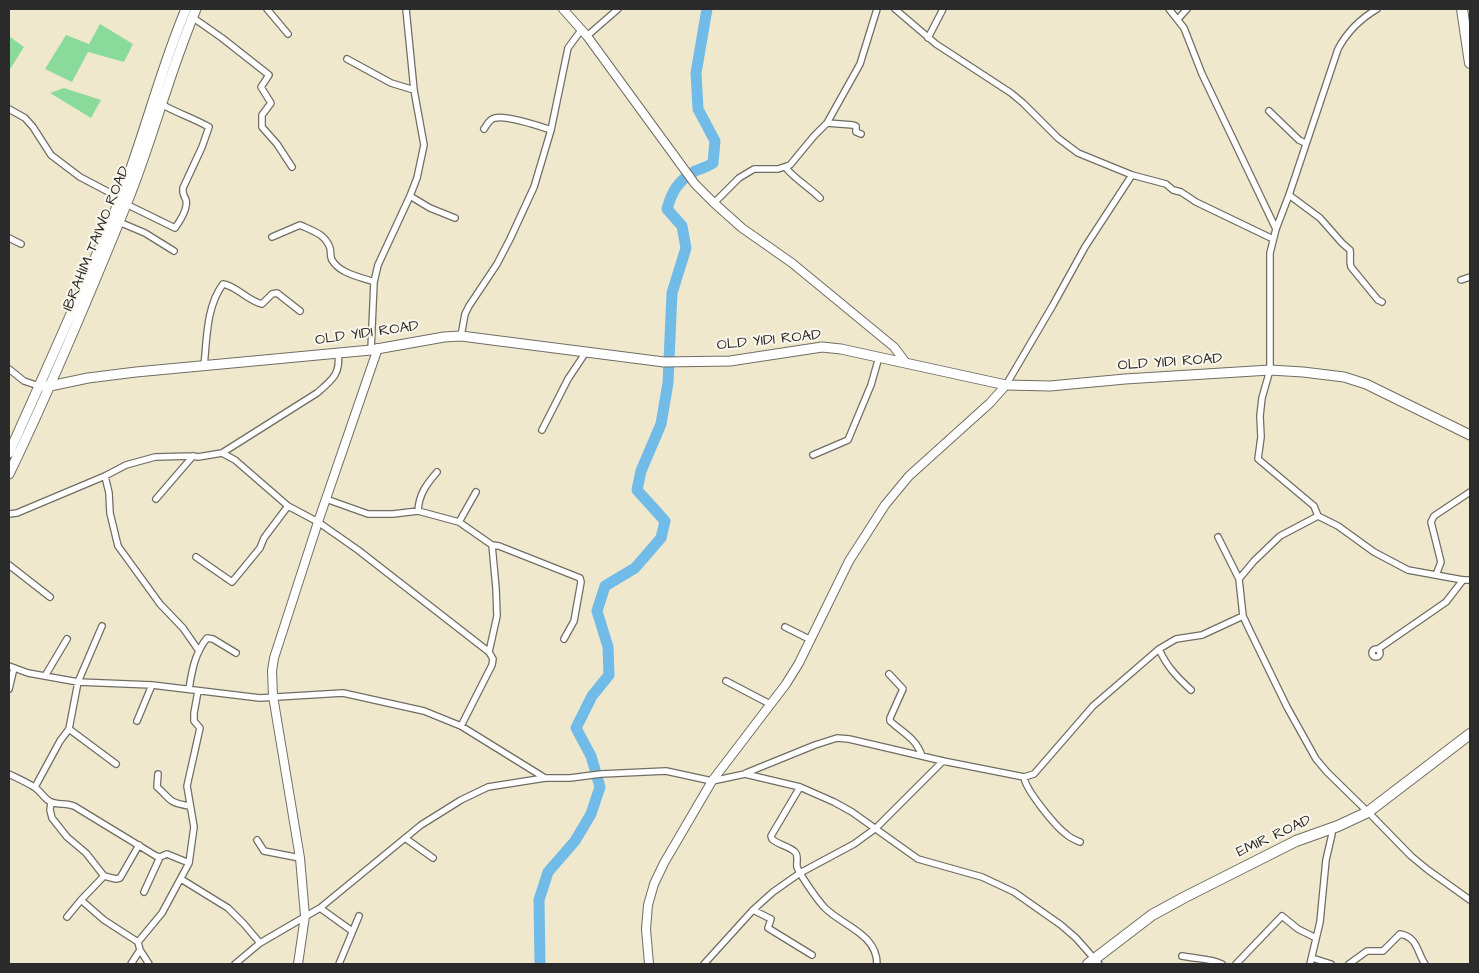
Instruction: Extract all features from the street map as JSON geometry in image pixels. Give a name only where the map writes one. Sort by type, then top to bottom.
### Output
[{"type":"highway","points":[[1462,9],[1470,63]]},
{"type":"highway","points":[[1468,9],[1470,25]]},
{"type":"highway","name":"EMIR ROAD","points":[[1095,963],[1142,930],[1197,896],[1331,831],[1363,822],[1370,814],[1470,734]]},
{"type":"highway","name":"EMIR ROAD","points":[[1370,814],[1470,741]]},
{"type":"main road","name":"IBRAHIM TAIWO ROAD","points":[[9,474],[55,376],[119,222],[123,201],[163,67],[186,9]]},
{"type":"main road","name":"IBRAHIM TAIWO ROAD","points":[[9,453],[150,141],[173,66],[194,13]]},
{"type":"main road","name":"OLD YIDI ROAD","points":[[39,386],[50,386],[88,378],[375,349],[444,336],[461,336],[664,362],[730,361],[822,347],[879,356],[1006,385],[1050,386],[1125,379],[1270,370],[1344,377],[1366,384],[1470,435]]},
{"type":"main road","name":"OLD YIDI ROAD","points":[[44,376],[88,378]]},
{"type":"street","points":[[267,9],[288,34]]},
{"type":"street","points":[[298,964],[305,916],[300,858],[273,696],[272,671],[274,658],[375,349],[374,282],[378,265],[417,178],[424,146],[414,90],[406,9]]},
{"type":"street","points":[[563,9],[582,29],[695,184],[714,204],[742,228],[792,264],[894,347],[906,363]]},
{"type":"street","points":[[587,36],[618,9]]},
{"type":"street","points":[[714,204],[739,178],[754,169],[786,168],[827,123],[860,64],[877,9]]},
{"type":"street","points":[[895,9],[928,38],[1024,103],[1058,138],[1078,153],[1132,175],[1166,184],[1173,190],[1181,192],[1196,202],[1273,239]]},
{"type":"street","points":[[928,38],[943,9]]},
{"type":"street","points":[[1169,9],[1184,28],[1202,74],[1276,229]]},
{"type":"street","points":[[1178,19],[1187,9]]},
{"type":"street","points":[[1377,9],[1359,21],[1345,36],[1338,49],[1273,239],[1270,253],[1270,370],[1262,398],[1260,416],[1261,437],[1258,459],[1314,506],[1318,516],[1338,526],[1374,552],[1408,570],[1470,580]]},
{"type":"street","points":[[194,13],[269,75],[261,87],[271,103],[262,114],[262,128],[277,144],[292,167]]},
{"type":"street","points":[[461,336],[465,314],[497,264],[534,187],[551,130],[568,48],[582,29]]},
{"type":"street","points":[[347,60],[390,83],[414,90]]},
{"type":"street","points":[[9,109],[25,118],[51,155],[80,177],[175,228],[186,206],[183,188],[209,127],[195,119],[176,113],[161,104]]},
{"type":"street","points":[[1269,111],[1299,140],[1305,143]]},
{"type":"street","points":[[484,130],[489,120],[495,117],[551,130]]},
{"type":"street","points":[[827,123],[856,126],[856,132],[861,134]]},
{"type":"street","points":[[786,168],[796,180],[820,198]]},
{"type":"street","points":[[648,964],[646,929],[648,906],[654,884],[664,863],[712,781],[786,684],[811,640],[849,561],[885,505],[909,476],[1006,385],[1085,247],[1132,175]]},
{"type":"street","points":[[1289,195],[1317,214],[1350,250],[1351,267],[1378,300],[1382,302]]},
{"type":"street","points":[[410,196],[430,208],[455,218]]},
{"type":"street","points":[[119,222],[145,234],[174,251]]},
{"type":"street","points":[[272,237],[300,225],[323,235],[329,247],[332,260],[338,266],[348,273],[374,282]]},
{"type":"street","points":[[9,238],[21,244]]},
{"type":"street","points":[[1461,280],[1470,277]]},
{"type":"street","points":[[204,366],[209,318],[223,284],[229,285],[253,302],[262,304],[272,294],[277,293],[300,310]]},
{"type":"street","points":[[542,430],[568,379],[586,352]]},
{"type":"street","points":[[9,514],[16,514],[105,476],[126,465],[155,457],[198,457],[222,453],[317,393],[336,375],[340,364],[338,353]]},
{"type":"street","points":[[813,455],[848,440],[871,385],[879,356]]},
{"type":"street","points":[[9,369],[24,381],[39,386]]},
{"type":"street","points":[[222,453],[235,460],[288,506],[318,522],[358,550],[489,652],[493,659],[492,665],[461,726]]},
{"type":"street","points":[[156,499],[193,456]]},
{"type":"street","points":[[418,511],[424,487],[438,472]]},
{"type":"street","points":[[105,476],[109,493],[110,513],[118,546],[160,604],[184,628],[199,651]]},
{"type":"street","points":[[459,522],[476,492]]},
{"type":"street","points":[[1436,575],[1441,562],[1431,522],[1434,516],[1470,492]]},
{"type":"street","points":[[326,499],[368,514],[418,511],[459,522],[492,545],[499,546],[580,578],[581,582],[574,621],[564,639]]},
{"type":"street","points":[[196,557],[232,582],[260,548],[264,538],[288,506]]},
{"type":"street","points":[[1238,579],[1280,536],[1318,516]]},
{"type":"street","points":[[1218,537],[1238,579],[1244,616],[1287,707],[1316,759],[1411,856],[1470,900]]},
{"type":"street","points":[[489,652],[497,616],[492,545]]},
{"type":"street","points":[[9,565],[50,597]]},
{"type":"street","points":[[1378,649],[1446,602],[1463,580]]},
{"type":"street","points":[[235,964],[260,942],[320,908],[421,825],[461,800],[488,787],[545,778],[666,771],[712,781],[746,774],[815,745],[837,738],[1024,777],[1034,774],[1093,706],[1159,649],[1176,639],[1202,635],[1244,616]]},
{"type":"street","points":[[35,787],[60,741],[69,729],[78,682],[102,626]]},
{"type":"street","points":[[785,627],[811,640]]},
{"type":"street","points":[[188,689],[193,663],[207,638],[213,639],[236,653]]},
{"type":"street","points":[[45,676],[67,639]]},
{"type":"street","points":[[1159,649],[1172,673],[1190,690]]},
{"type":"street","points":[[9,689],[12,667],[28,673],[78,682],[152,685],[260,698],[343,693],[424,711],[461,726],[545,778]]},
{"type":"street","points":[[889,674],[903,689],[890,721],[914,740],[919,746],[922,756]]},
{"type":"street","points":[[726,681],[770,704]]},
{"type":"street","points":[[137,721],[152,685]]},
{"type":"street","points":[[138,942],[162,913],[189,863],[194,830],[187,786],[200,728],[194,721],[198,691]]},
{"type":"street","points":[[69,729],[116,764]]},
{"type":"street","points":[[704,964],[753,910],[773,892],[800,873],[854,844],[876,828],[943,761]]},
{"type":"street","points":[[9,774],[35,787],[51,802],[74,806],[160,857]]},
{"type":"street","points":[[158,774],[157,787],[166,794],[169,800],[175,804],[189,806]]},
{"type":"street","points":[[746,774],[800,787],[834,802],[876,828],[918,859],[982,877],[1014,892],[1061,925],[1076,938],[1095,963]]},
{"type":"street","points":[[1024,777],[1027,788],[1047,815],[1064,833],[1080,842]]},
{"type":"street","points":[[800,787],[771,836],[774,841],[795,852],[798,856],[797,863],[800,873],[824,907],[871,944],[877,955],[877,964]]},
{"type":"street","points":[[51,802],[52,818],[67,837],[86,853],[104,876],[120,878],[139,845]]},
{"type":"street","points":[[1331,831],[1320,922],[1311,961],[1331,964]]},
{"type":"street","points":[[405,838],[433,858]]},
{"type":"street","points":[[257,840],[264,851],[300,858]]},
{"type":"street","points":[[144,892],[160,857],[167,854],[189,863]]},
{"type":"street","points":[[67,917],[104,876]]},
{"type":"street","points":[[182,879],[228,908],[260,942]]},
{"type":"street","points":[[81,900],[104,920],[138,942],[148,964]]},
{"type":"street","points":[[320,908],[352,931]]},
{"type":"street","points":[[753,910],[771,919],[768,928],[812,955]]},
{"type":"street","points":[[339,964],[359,916]]},
{"type":"street","points":[[1236,964],[1282,916],[1298,929],[1316,938]]},
{"type":"street","points":[[1350,964],[1367,951],[1383,951],[1400,934],[1414,942],[1425,964]]},
{"type":"street","points":[[131,964],[140,950]]},
{"type":"street","points":[[1182,956],[1213,960],[1222,964]]},
{"type":"green space","points":[[100,24],[133,44],[124,62],[88,52],[72,82],[45,69],[66,35],[89,44]]},
{"type":"green space","points":[[9,36],[24,47],[9,71]]},
{"type":"green space","points":[[64,88],[101,100],[91,118],[50,93]]},
{"type":"waterway","points":[[540,964],[539,900],[548,872],[575,841],[591,814],[600,787],[591,756],[576,728],[592,696],[609,675],[608,647],[597,611],[605,586],[635,568],[661,538],[665,521],[637,490],[641,471],[661,424],[668,383],[672,293],[686,248],[682,226],[667,209],[671,197],[680,183],[695,171],[713,163],[715,141],[698,109],[696,73],[707,9]]}]
